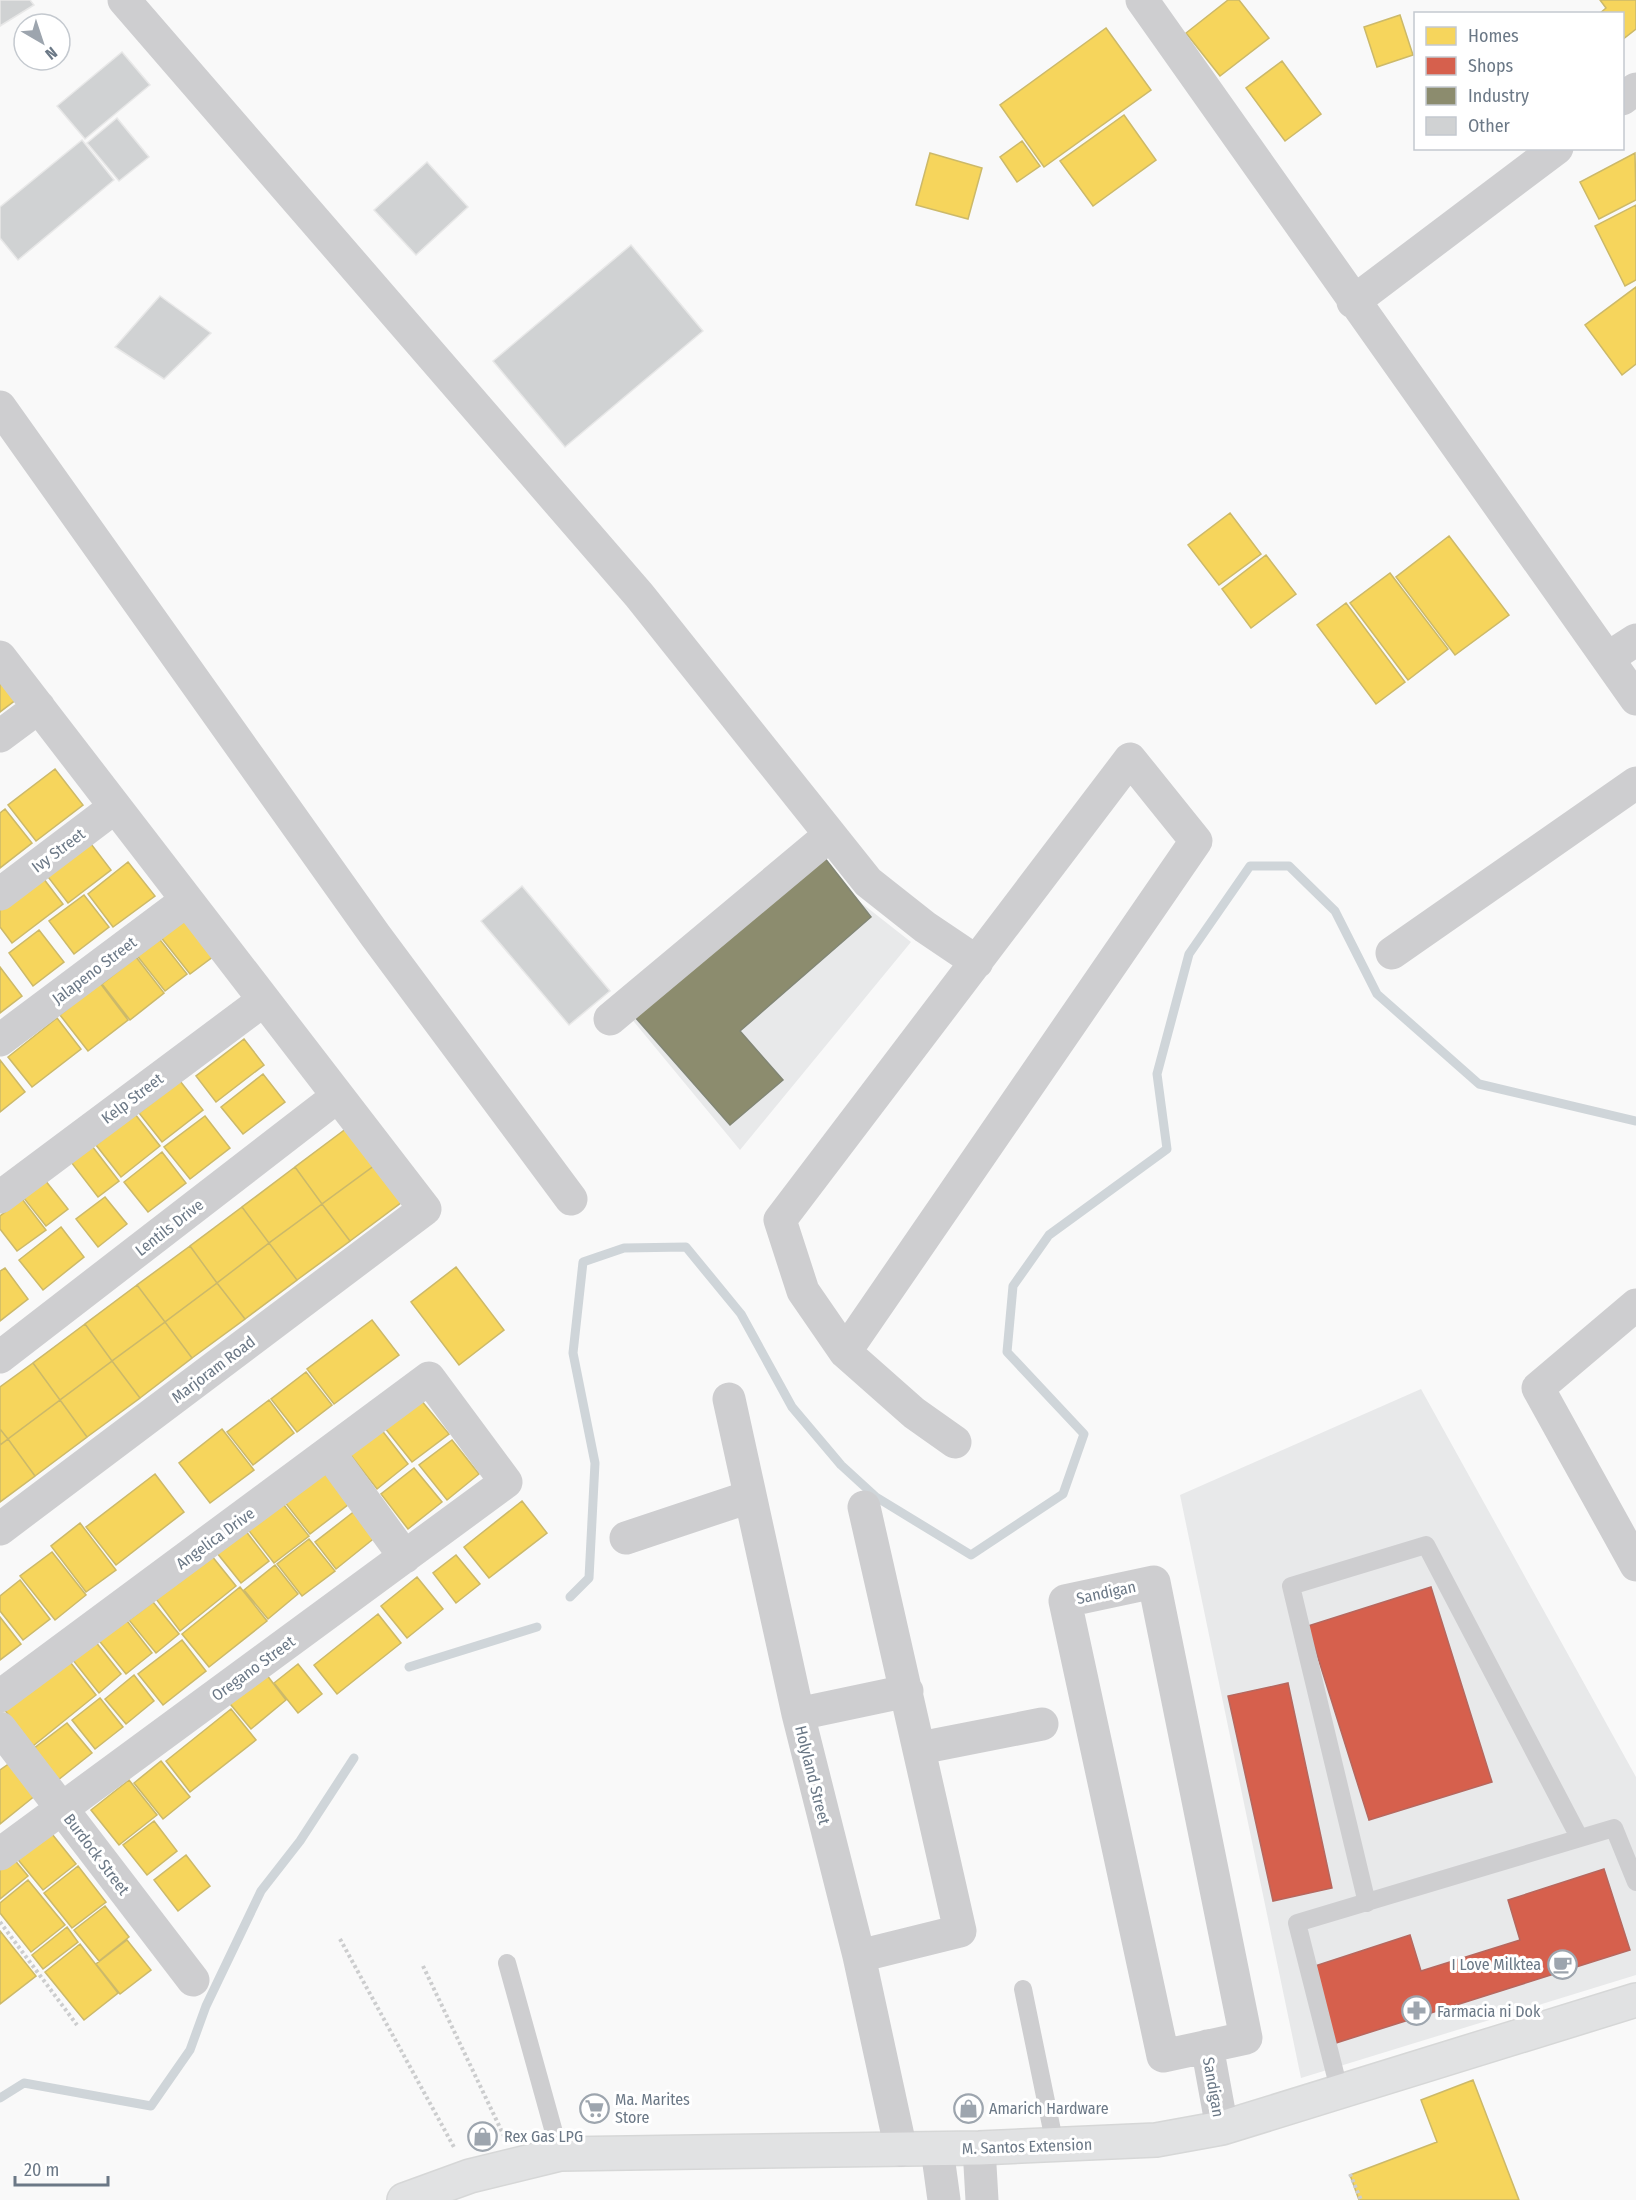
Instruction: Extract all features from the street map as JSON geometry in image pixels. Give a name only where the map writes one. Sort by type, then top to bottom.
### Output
[{"type":"street","points":[[123,0],[639,595],[868,882],[925,927],[977,962]]},
{"type":"street","points":[[1142,0],[1353,302],[1636,699]]},
{"type":"street","points":[[1624,98],[1636,89]]},
{"type":"street","points":[[1353,302],[1554,150]]},
{"type":"street","points":[[0,407],[375,935],[571,1199]]},
{"type":"street","points":[[1608,658],[1636,640]]},
{"type":"street","points":[[0,657],[338,1096]]},
{"type":"street","points":[[0,736],[39,707]]},
{"type":"street","points":[[845,1352],[1196,841],[1130,759],[780,1220],[803,1292],[845,1352],[914,1413],[955,1442]]},
{"type":"street","points":[[1392,953],[1636,783]]},
{"type":"street","name":"Ivy Street","points":[[0,894],[116,807]]},
{"type":"street","points":[[610,1018],[830,835]]},
{"type":"street","name":"Jalapeno Street","points":[[0,1040],[188,900]]},
{"type":"street","name":"Kelp Street","points":[[0,1197],[264,1000]]},
{"type":"street","name":"Marjoram Road","points":[[0,1529],[425,1209],[338,1096]]},
{"type":"street","name":"Lentils Drive","points":[[0,1357],[338,1096]]},
{"type":"street","points":[[1636,1305],[1538,1388],[1636,1565]]},
{"type":"street","name":"Angelica Drive","points":[[0,1696],[330,1454],[429,1378],[506,1482]]},
{"type":"street","name":"Holyland Street","points":[[729,1399],[798,1714],[859,1956],[901,2150]]},
{"type":"street","points":[[330,1454],[405,1557]]},
{"type":"street","name":"Oregano Street","points":[[0,1854],[506,1482]]},
{"type":"street","points":[[626,1538],[749,1497]]},
{"type":"street","points":[[859,1956],[960,1931],[864,1507]]},
{"type":"street","name":"Sandigan","points":[[1154,1582],[1246,2038],[1207,2046],[1163,2056],[1065,1600],[1154,1582]]},
{"type":"street","points":[[798,1714],[907,1690]]},
{"type":"street","points":[[920,1748],[1042,1724]]},
{"type":"street","name":"Burdock Street","points":[[0,1728],[193,1980]]},
{"type":"street","name":"M. Santos Extension","points":[[404,2200],[470,2176],[560,2154],[901,2150],[1156,2140],[1222,2128],[1636,2000]]},
{"type":"street","name":"Sandigan","points":[[1207,2046],[1222,2128]]},
{"type":"street","points":[[980,2148],[982,2200]]},
{"type":"street","points":[[938,2149],[944,2200]]},
{"type":"lane","points":[[1367,1903],[1291,1586],[1426,1545],[1579,1837]]},
{"type":"lane","points":[[1340,2093],[1297,1923],[1614,1828],[1636,1882]]},
{"type":"lane","points":[[507,1963],[560,2154]]},
{"type":"lane","points":[[1023,1989],[1055,2145]]},
{"type":"path","points":[[0,1922],[77,2025]]},
{"type":"path","points":[[340,1940],[470,2176]]},
{"type":"path","points":[[423,1966],[517,2164]]},
{"type":"path","points":[[1350,2174],[1361,2200]]},
{"type":"shaded area","points":[[821,853],[855,898],[911,942],[740,1150],[630,1017]]},
{"type":"shaded area","points":[[1421,1389],[1636,1777],[1636,1975],[1301,2078],[1180,1495]]},
{"type":"building: Homes","points":[[1228,0],[1239,0],[1269,38],[1220,76],[1186,33]]},
{"type":"building: Homes","points":[[1600,0],[1636,0],[1636,29],[1624,38],[1624,12],[1601,12],[1606,8]]},
{"type":"building: Homes","points":[[1400,15],[1413,55],[1377,67],[1364,27]]},
{"type":"building: Homes","points":[[1106,28],[1151,90],[1044,167],[1000,105]]},
{"type":"building: Homes","points":[[1282,61],[1321,114],[1285,141],[1246,88]]},
{"type":"building: Homes","points":[[1124,115],[1156,160],[1093,206],[1060,161]]},
{"type":"building: Homes","points":[[1022,141],[1040,166],[1017,182],[1000,157]]},
{"type":"building: Homes","points":[[930,153],[982,168],[968,219],[916,205]]},
{"type":"building: Homes","points":[[1635,153],[1636,200],[1599,219],[1580,182]]},
{"type":"building: Homes","points":[[1636,205],[1636,280],[1625,286],[1595,226]]},
{"type":"building: Homes","points":[[1636,287],[1636,364],[1622,375],[1585,325]]},
{"type":"building: Homes","points":[[1230,513],[1261,554],[1219,585],[1188,545]]},
{"type":"building: Homes","points":[[1449,536],[1509,615],[1455,655],[1396,577]]},
{"type":"building: Homes","points":[[1266,555],[1296,594],[1251,628],[1222,589]]},
{"type":"building: Homes","points":[[1390,573],[1448,649],[1408,680],[1350,603]]},
{"type":"building: Homes","points":[[1346,603],[1405,682],[1376,704],[1317,625]]},
{"type":"building: Homes","points":[[0,675],[17,699],[0,712]]},
{"type":"building: Homes","points":[[55,769],[83,805],[36,841],[8,805]]},
{"type":"building: Homes","points":[[5,809],[32,843],[0,868],[0,813]]},
{"type":"building: Homes","points":[[88,840],[111,870],[68,903],[45,873]]},
{"type":"building: Homes","points":[[128,862],[155,896],[113,927],[88,894]]},
{"type":"building: Homes","points":[[40,874],[63,904],[12,943],[0,927],[0,905]]},
{"type":"building: Homes","points":[[84,895],[109,927],[74,954],[49,921]]},
{"type":"building: Homes","points":[[184,917],[214,956],[190,974],[160,936]]},
{"type":"building: Homes","points":[[39,930],[64,962],[33,986],[9,953]]},
{"type":"building: Homes","points":[[157,936],[187,974],[165,991],[135,953]]},
{"type":"building: Homes","points":[[136,957],[164,993],[130,1020],[102,984]]},
{"type":"building: Homes","points":[[0,967],[22,996],[0,1013]]},
{"type":"building: Homes","points":[[100,983],[128,1020],[88,1051],[60,1015]]},
{"type":"building: Homes","points":[[57,1018],[81,1049],[32,1087],[8,1057]]},
{"type":"building: Homes","points":[[244,1039],[264,1065],[216,1102],[196,1076]]},
{"type":"building: Homes","points":[[0,1060],[25,1092],[0,1112]]},
{"type":"building: Homes","points":[[263,1074],[285,1102],[243,1134],[221,1107]]},
{"type":"building: Homes","points":[[180,1081],[203,1110],[162,1142],[139,1113]]},
{"type":"building: Homes","points":[[135,1114],[160,1146],[121,1177],[96,1145]]},
{"type":"building: Homes","points":[[205,1116],[230,1148],[190,1179],[164,1147]]},
{"type":"building: Homes","points":[[347,1128],[375,1165],[322,1204],[295,1167]]},
{"type":"building: Homes","points":[[92,1146],[119,1181],[98,1197],[71,1162]]},
{"type":"building: Homes","points":[[162,1152],[186,1183],[148,1212],[124,1182]]},
{"type":"building: Homes","points":[[375,1165],[402,1202],[350,1241],[322,1204]]},
{"type":"building: Homes","points":[[295,1167],[322,1204],[269,1243],[242,1207]]},
{"type":"building: Homes","points":[[45,1180],[68,1209],[46,1226],[23,1197]]},
{"type":"building: Homes","points":[[105,1197],[127,1224],[98,1247],[76,1219]]},
{"type":"building: Homes","points":[[22,1199],[46,1230],[17,1251],[0,1229],[0,1216]]},
{"type":"building: Homes","points":[[322,1204],[350,1241],[297,1280],[269,1243]]},
{"type":"building: Homes","points":[[242,1207],[269,1243],[217,1283],[190,1246]]},
{"type":"building: Homes","points":[[61,1227],[84,1257],[43,1290],[19,1260]]},
{"type":"building: Homes","points":[[269,1243],[297,1280],[245,1319],[217,1283]]},
{"type":"building: Homes","points":[[190,1246],[217,1283],[165,1322],[137,1285]]},
{"type":"building: Homes","points":[[456,1267],[504,1330],[459,1365],[411,1302]]},
{"type":"building: Homes","points":[[5,1268],[28,1299],[0,1321],[0,1271]]},
{"type":"building: Homes","points":[[217,1283],[245,1319],[192,1358],[165,1322]]},
{"type":"building: Homes","points":[[137,1285],[165,1322],[112,1361],[85,1324]]},
{"type":"building: Homes","points":[[372,1320],[399,1355],[334,1404],[307,1369]]},
{"type":"building: Homes","points":[[165,1322],[192,1358],[140,1398],[112,1361]]},
{"type":"building: Homes","points":[[85,1324],[112,1361],[60,1400],[33,1363]]},
{"type":"building: Homes","points":[[112,1361],[140,1398],[87,1437],[60,1400]]},
{"type":"building: Homes","points":[[33,1363],[60,1400],[8,1439],[0,1429],[0,1387]]},
{"type":"building: Homes","points":[[306,1372],[332,1405],[297,1432],[271,1399]]},
{"type":"building: Homes","points":[[416,1394],[449,1434],[412,1462],[380,1422]]},
{"type":"building: Homes","points":[[60,1400],[87,1437],[35,1476],[8,1439]]},
{"type":"building: Homes","points":[[269,1400],[294,1433],[253,1465],[227,1432]]},
{"type":"building: Homes","points":[[377,1424],[408,1464],[377,1489],[346,1449]]},
{"type":"building: Homes","points":[[0,1429],[8,1439],[0,1445]]},
{"type":"building: Homes","points":[[222,1429],[254,1470],[210,1503],[179,1463]]},
{"type":"building: Homes","points":[[8,1439],[35,1476],[0,1502],[0,1445]]},
{"type":"building: Homes","points":[[452,1440],[479,1474],[447,1500],[419,1465]]},
{"type":"building: Homes","points":[[319,1466],[349,1504],[310,1534],[280,1496]]},
{"type":"building: Homes","points":[[414,1468],[442,1502],[408,1529],[381,1494]]},
{"type":"building: Homes","points":[[155,1474],[184,1512],[116,1565],[86,1527]]},
{"type":"building: Homes","points":[[280,1500],[309,1536],[274,1563],[246,1527]]},
{"type":"building: Homes","points":[[522,1501],[547,1533],[489,1578],[464,1547]]},
{"type":"building: Homes","points":[[356,1510],[377,1536],[336,1569],[315,1542]]},
{"type":"building: Homes","points":[[80,1523],[116,1570],[86,1592],[51,1546]]},
{"type":"building: Homes","points":[[245,1530],[269,1561],[241,1583],[217,1553]]},
{"type":"building: Homes","points":[[309,1539],[335,1571],[302,1596],[277,1564]]},
{"type":"building: Homes","points":[[52,1552],[86,1595],[55,1620],[20,1576]]},
{"type":"building: Homes","points":[[211,1555],[236,1586],[180,1631],[156,1599]]},
{"type":"building: Homes","points":[[456,1555],[480,1584],[456,1603],[433,1573]]},
{"type":"building: Homes","points":[[275,1565],[298,1594],[268,1619],[244,1590]]},
{"type":"building: Homes","points":[[417,1577],[443,1609],[407,1638],[381,1606]]},
{"type":"building: Homes","points":[[20,1580],[50,1619],[23,1640],[0,1611],[0,1596]]},
{"type":"building: Homes","points":[[240,1587],[267,1621],[209,1667],[182,1634]]},
{"type":"building: Homes","points":[[153,1602],[179,1634],[156,1653],[129,1620]]},
{"type":"building: Homes","points":[[378,1614],[401,1643],[337,1694],[314,1665]]},
{"type":"building: Homes","points":[[0,1617],[21,1644],[0,1660]]},
{"type":"building: Homes","points":[[124,1617],[152,1653],[126,1674],[97,1638]]},
{"type":"building: Homes","points":[[182,1640],[206,1671],[163,1705],[138,1674]]},
{"type":"building: Homes","points":[[95,1641],[121,1674],[99,1693],[72,1659]]},
{"type":"building: Homes","points":[[67,1658],[96,1695],[33,1746],[3,1708]]},
{"type":"building: Homes","points":[[298,1664],[322,1694],[298,1713],[274,1683]]},
{"type":"building: Homes","points":[[263,1670],[286,1700],[251,1729],[226,1699]]},
{"type":"building: Homes","points":[[134,1675],[154,1701],[126,1724],[105,1699]]},
{"type":"building: Homes","points":[[100,1698],[123,1727],[95,1749],[72,1720]]},
{"type":"building: Homes","points":[[231,1709],[256,1740],[190,1792],[166,1761]]},
{"type":"building: Homes","points":[[67,1723],[92,1753],[58,1780],[33,1749]]},
{"type":"building: Homes","points":[[161,1761],[190,1797],[163,1819],[134,1783]]},
{"type":"building: Homes","points":[[10,1763],[36,1795],[0,1824],[0,1770]]},
{"type":"building: Homes","points":[[129,1780],[157,1815],[119,1845],[91,1810]]},
{"type":"building: Homes","points":[[154,1821],[177,1851],[147,1875],[123,1845]]},
{"type":"building: Homes","points":[[48,1829],[76,1864],[43,1890],[15,1856]]},
{"type":"building: Homes","points":[[186,1855],[210,1886],[178,1911],[154,1880]]},
{"type":"building: Homes","points":[[13,1858],[28,1876],[0,1899],[0,1869]]},
{"type":"building: Homes","points":[[78,1866],[106,1902],[72,1928],[44,1893]]},
{"type":"building: Homes","points":[[28,1880],[65,1925],[31,1952],[0,1913],[0,1903]]},
{"type":"building: Homes","points":[[105,1906],[129,1937],[99,1961],[74,1930]]},
{"type":"building: Homes","points":[[67,1927],[78,1942],[43,1969],[32,1955]]},
{"type":"building: Homes","points":[[0,1931],[36,1976],[0,2004]]},
{"type":"building: Homes","points":[[127,1940],[151,1970],[120,1994],[96,1964]]},
{"type":"building: Homes","points":[[80,1944],[118,1993],[84,2020],[45,1972]]},
{"type":"building: Homes","points":[[1473,2080],[1519,2200],[1359,2200],[1350,2175],[1437,2142],[1421,2100]]},
{"type":"building: Shops","points":[[1431,1587],[1492,1782],[1369,1820],[1308,1626]]},
{"type":"building: Shops","points":[[1288,1683],[1332,1888],[1273,1901],[1228,1696]]},
{"type":"building: Shops","points":[[1604,1869],[1630,1950],[1336,2043],[1312,1967],[1410,1935],[1421,1971],[1520,1940],[1508,1900]]},
{"type":"building: Industry","points":[[824,857],[871,917],[740,1031],[783,1080],[730,1125],[635,1017]]},
{"type":"building: Other","points":[[0,0],[30,0],[34,5],[23,12],[12,12],[12,19],[0,26]]},
{"type":"building: Other","points":[[122,52],[150,85],[85,139],[57,106]]},
{"type":"building: Other","points":[[117,118],[149,157],[119,181],[87,143]]},
{"type":"building: Other","points":[[82,140],[114,180],[18,260],[0,238],[0,207]]},
{"type":"building: Other","points":[[427,162],[468,207],[416,255],[374,210]]},
{"type":"building: Other","points":[[631,245],[703,331],[565,447],[493,361]]},
{"type":"building: Other","points":[[160,296],[211,333],[164,379],[115,347]]},
{"type":"building: Other","points":[[522,886],[610,991],[569,1025],[481,921]]},
{"type":"waterway","points":[[570,1597],[589,1578],[595,1463],[573,1353],[583,1262],[624,1248],[686,1247],[741,1314],[792,1407],[841,1465],[876,1497],[971,1555],[1063,1494],[1084,1434],[1007,1352],[1013,1286],[1049,1235],[1167,1149],[1157,1074],[1189,954],[1250,866],[1289,866],[1335,911],[1377,994],[1479,1084],[1636,1121]]},
{"type":"waterway","points":[[409,1667],[537,1627]]},
{"type":"waterway","points":[[0,2098],[24,2083],[151,2106],[190,2050],[206,2006],[261,1891],[300,1841],[354,1758]]},
{"type":"place","name":"I Love Milktea","points":[[1562,1964]]},
{"type":"place","name":"Farmacia ni Dok","points":[[1416,2011]]},
{"type":"place","name":"Ma. Marites Store","points":[[594,2108]]},
{"type":"place","name":"Amarich Hardware","points":[[968,2108]]},
{"type":"place","name":"Rex Gas LPG","points":[[483,2136]]}]
